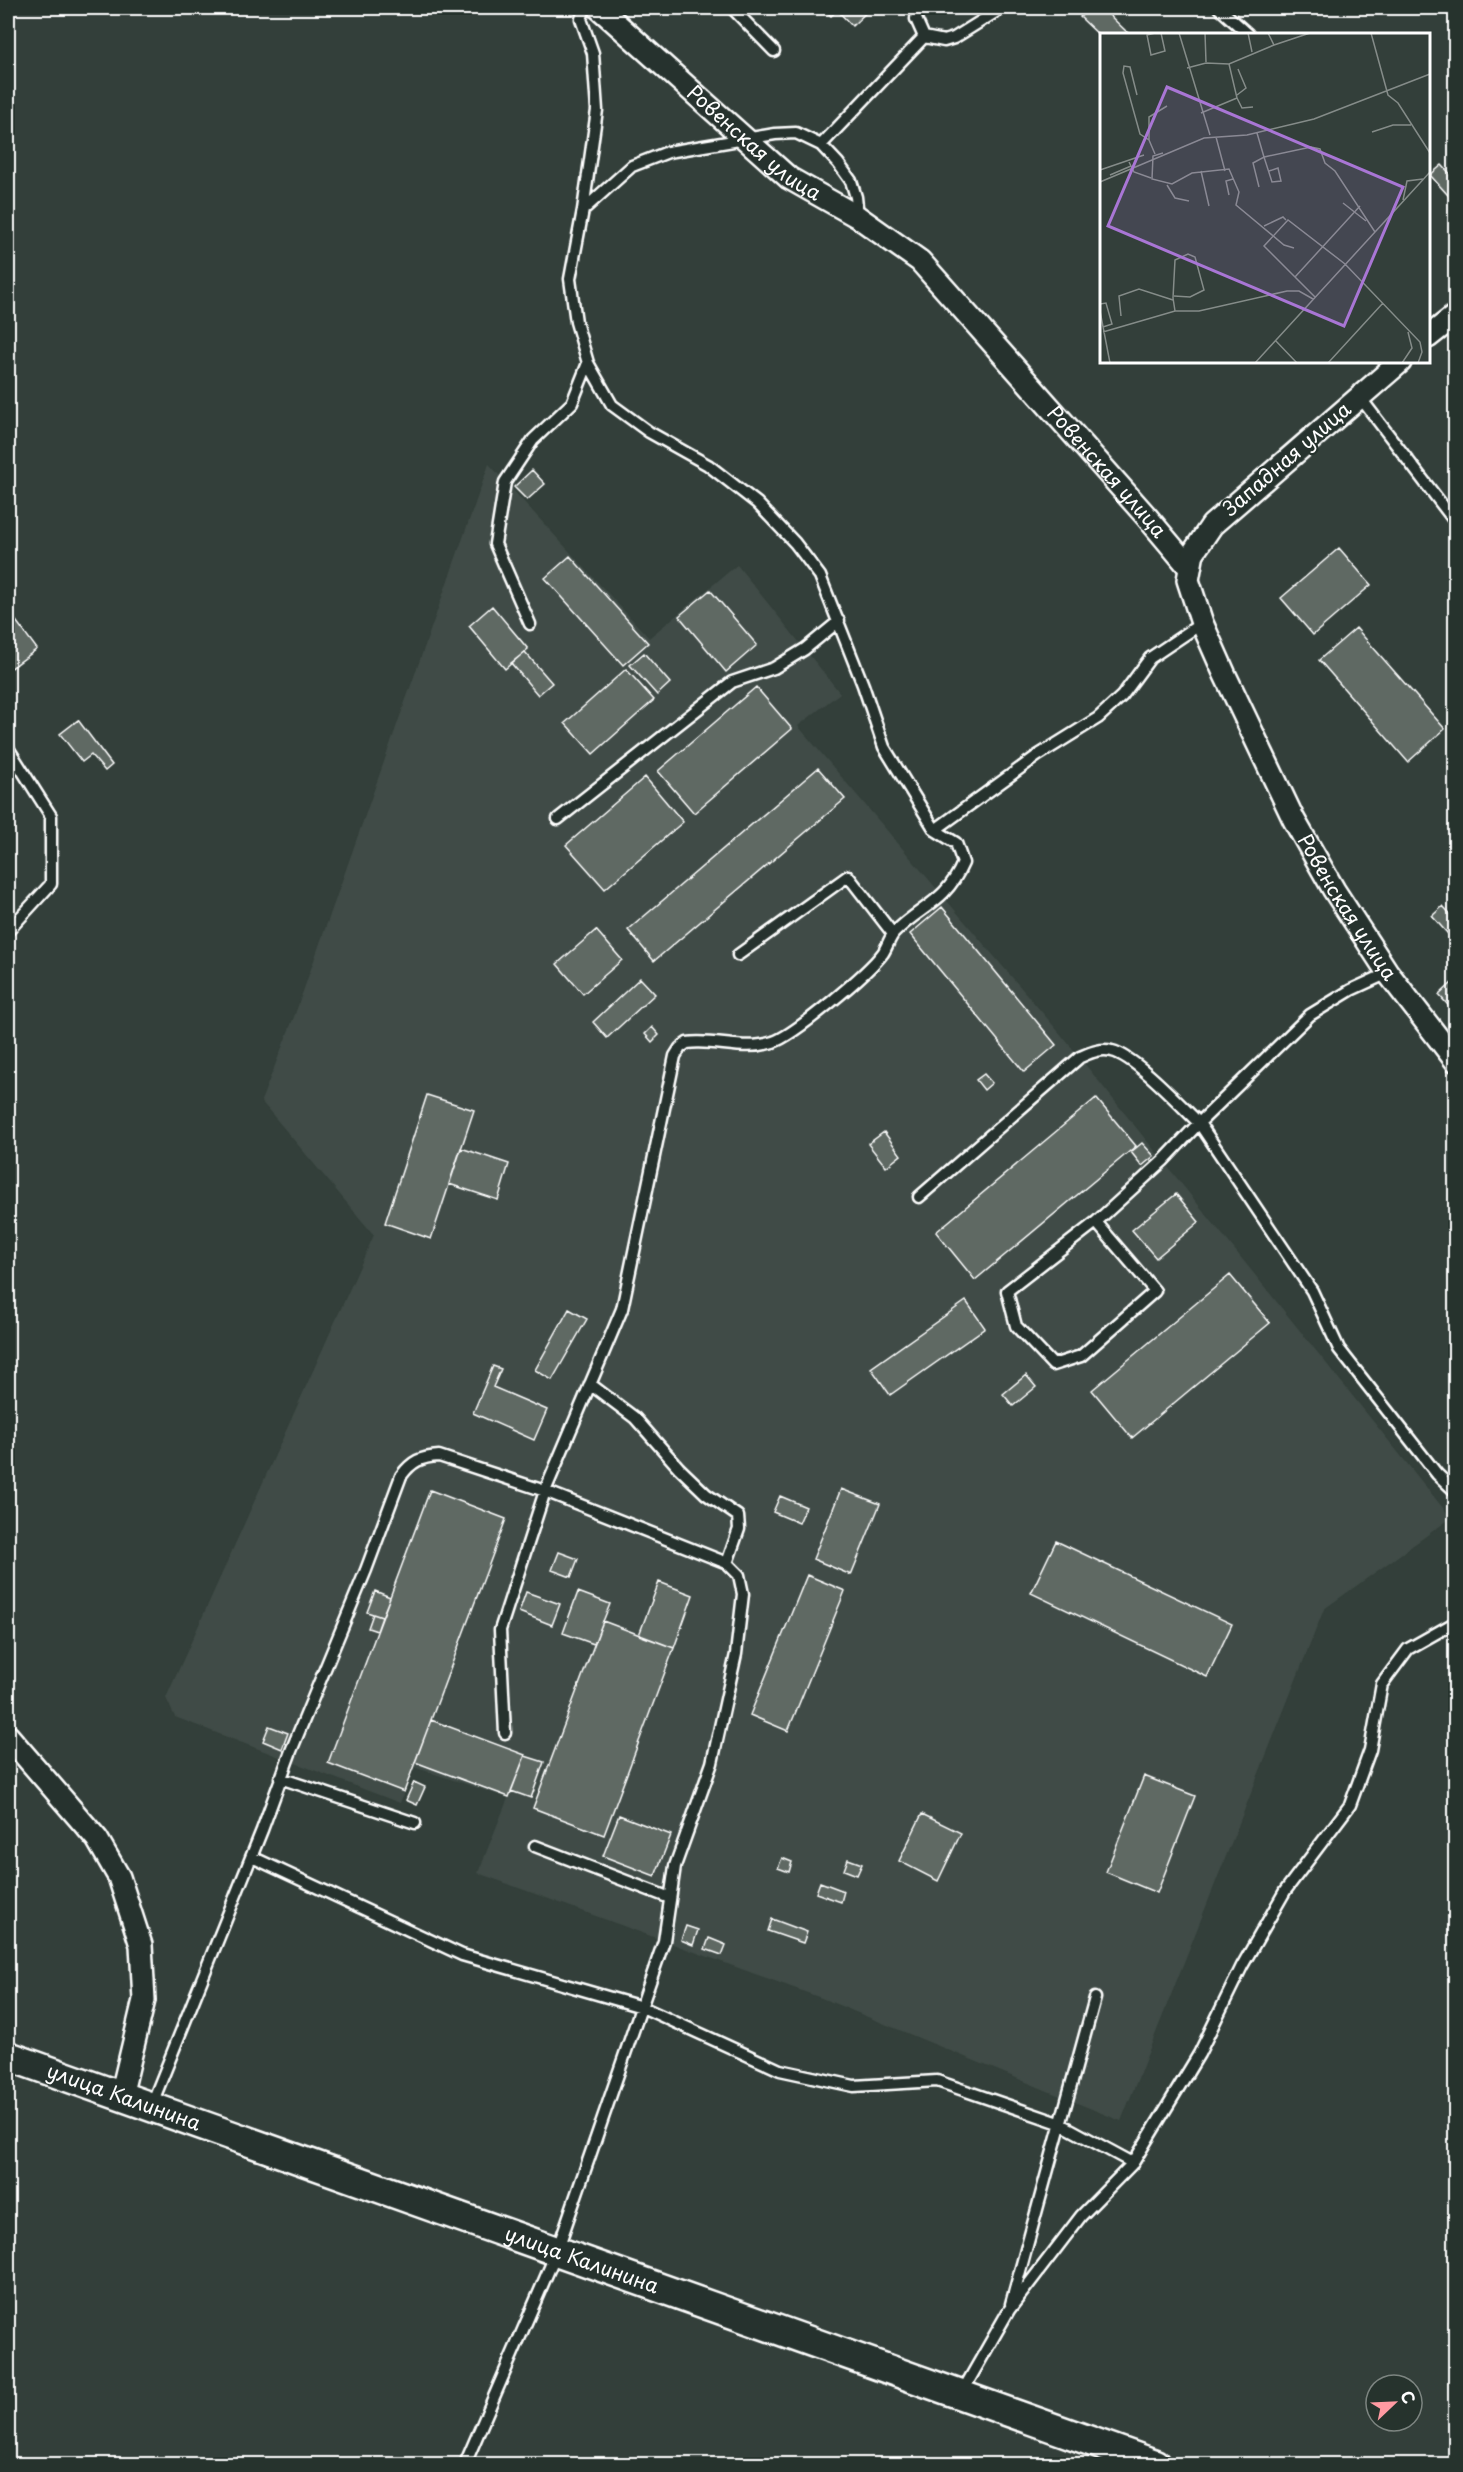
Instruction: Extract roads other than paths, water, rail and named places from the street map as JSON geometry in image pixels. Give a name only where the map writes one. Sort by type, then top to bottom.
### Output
[{"type":"main road","name":"улица Калинина","points":[[8,2056],[1155,2464]]},
{"type":"street","name":"Ровенская улица","points":[[598,8],[789,178],[858,216],[920,261],[1189,567],[1188,580],[1191,595],[1202,623],[1294,820],[1334,891],[1388,973],[1455,1061]]},
{"type":"street","points":[[1430,335],[1455,315]]},
{"type":"street","name":"Западная улица","points":[[1189,567],[1193,553],[1212,525],[1399,363]]},
{"type":"street","points":[[8,1736],[97,1839],[119,1877],[141,1945],[144,2000],[121,2096]]},
{"type":"lane","points":[[505,1733],[500,1630],[545,1491],[622,1309],[630,1282],[675,1056],[687,1043],[754,1047],[775,1041],[795,1031],[862,974],[882,954],[893,934],[949,890],[963,863],[956,843],[935,830],[884,747],[839,621],[820,576],[795,543],[757,503],[708,465],[649,432],[612,405],[588,363],[576,321],[570,279],[583,210],[597,110],[593,53],[581,19],[585,8]]},
{"type":"lane","points":[[732,8],[774,51]]},
{"type":"lane","points":[[918,8],[916,19],[924,37]]},
{"type":"lane","points":[[924,37],[944,41],[954,38],[1002,8]]},
{"type":"lane","points":[[1219,8],[1247,33]]},
{"type":"lane","points":[[821,145],[924,37]]},
{"type":"lane","points":[[583,210],[632,166],[668,152],[775,134],[796,133],[821,145],[838,163],[851,181],[858,216]]},
{"type":"lane","points":[[530,624],[495,544],[505,482],[532,440],[572,403],[588,363]]},
{"type":"lane","points":[[1359,396],[1455,523]]},
{"type":"lane","points":[[558,819],[732,682],[774,668],[805,649],[839,621]]},
{"type":"lane","points":[[935,830],[1037,756],[1098,718],[1122,696],[1150,658],[1202,623]]},
{"type":"lane","points":[[8,748],[51,816],[51,884],[8,931]]},
{"type":"lane","points":[[738,955],[848,876],[893,934]]},
{"type":"lane","points":[[1096,1222],[1155,1291],[1081,1356],[1053,1365],[1016,1326],[1007,1291],[1096,1222],[1163,1161],[1311,1015],[1351,990],[1388,973]]},
{"type":"lane","points":[[919,1197],[1080,1057],[1095,1051],[1111,1050],[1127,1057],[1199,1123],[1312,1291],[1339,1348],[1430,1466],[1455,1492]]},
{"type":"lane","points":[[590,1384],[635,1418],[679,1468],[706,1494],[738,1516],[739,1529],[727,1563]]},
{"type":"lane","points":[[152,2106],[252,1857],[280,1778],[366,1570],[401,1476],[410,1464],[422,1457],[439,1456],[545,1491],[727,1563],[739,1575],[743,1594],[736,1654],[712,1763],[675,1866],[664,1941],[557,2251],[465,2464]]},
{"type":"lane","points":[[961,2395],[1009,2310],[1081,2216],[1133,2163],[1199,2054],[1242,1966],[1286,1891],[1350,1805],[1370,1750],[1382,1684],[1408,1649],[1455,1622]]},
{"type":"lane","points":[[280,1778],[415,1823]]},
{"type":"lane","points":[[535,1846],[670,1898]]},
{"type":"lane","points":[[252,1857],[462,1955],[642,2007],[780,2070],[854,2086],[937,2081],[1059,2123],[1133,2163]]},
{"type":"lane","points":[[1009,2310],[1095,1998]]}]
